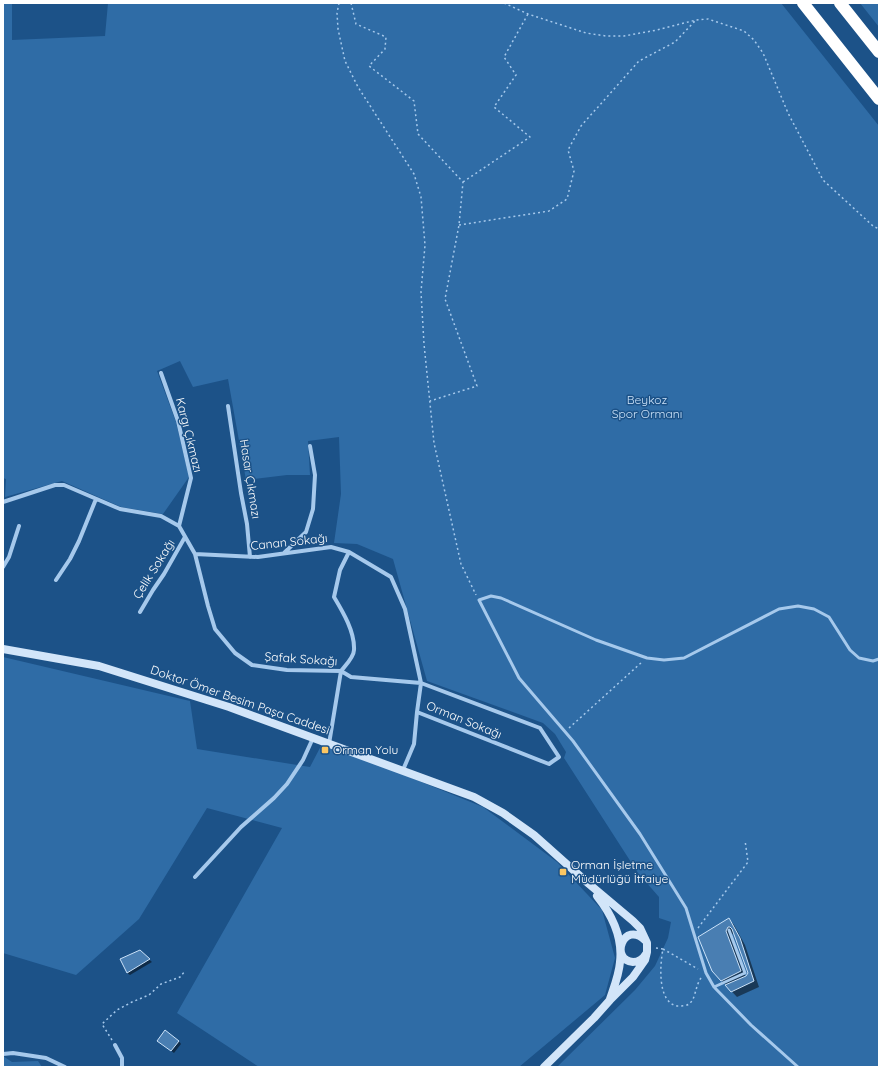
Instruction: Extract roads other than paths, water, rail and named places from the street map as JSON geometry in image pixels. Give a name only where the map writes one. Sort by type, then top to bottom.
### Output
[{"type":"highway","points":[[802,3],[879,99]]},
{"type":"highway","points":[[840,3],[879,52]]},
{"type":"street","name":"Kargı Çıkmazı","points":[[161,373],[178,421],[191,478],[179,526]]},
{"type":"street","name":"Hasar Çıkmazı","points":[[228,406],[247,524],[250,557]]},
{"type":"street","points":[[284,553],[306,532],[313,509],[315,475],[310,446]]},
{"type":"street","points":[[3,502],[54,485],[64,485],[120,509],[161,516],[179,526],[195,554]]},
{"type":"street","points":[[56,580],[70,559],[79,541],[96,499]]},
{"type":"street","points":[[3,567],[9,557],[19,526]]},
{"type":"street","name":"Çelik Sokağı","points":[[140,612],[152,590],[164,574],[186,537]]},
{"type":"street","name":"Canan Sokağı","points":[[195,554],[258,557],[331,547],[349,552],[391,578],[404,609],[421,683],[418,712]]},
{"type":"street","points":[[330,744],[342,671],[349,662],[354,651],[352,633],[344,614],[334,597],[340,570],[349,552]]},
{"type":"street","name":"Şafak Sokağı","points":[[195,554],[215,630],[235,653],[252,665],[288,670],[342,671],[350,677],[421,683],[540,728],[559,757]]},
{"type":"street","name":"Doktor Ömer Besim Paşa Caddesi","points":[[3,649],[99,666],[229,707],[474,797],[504,813],[534,835],[588,884],[633,921],[640,928],[647,947]]},
{"type":"street","name":"Orman Sokağı","points":[[402,771],[414,744],[418,712],[549,764],[559,757]]},
{"type":"street","points":[[195,877],[241,827],[274,798],[287,784],[303,760],[313,738]]},
{"type":"street","points":[[588,884],[607,908],[616,926],[622,955],[634,962],[645,956],[647,947]]},
{"type":"street","points":[[544,1067],[633,977],[645,960],[647,947],[645,940],[638,935],[630,935],[623,939],[621,943],[618,974],[610,1000]]},
{"type":"street","points":[[115,1045],[122,1058],[122,1067]]},
{"type":"street","points":[[3,1054],[13,1053],[46,1058],[66,1067]]},
{"type":"lane","points":[[798,1067],[751,1025],[714,987],[706,972],[686,908],[640,834],[565,732],[519,678],[479,600],[490,596],[501,598],[596,640],[647,658],[664,660],[684,658],[779,609],[798,606],[814,609],[829,617],[850,650],[859,658],[872,661],[879,659]]},
{"type":"lane","points":[[714,987],[745,973],[729,930]]},
{"type":"place","name":"Orman Yolu","points":[[325,750]]},
{"type":"place","name":"Orman İşletme Müdürlüğü İtfaiye","points":[[563,872]]},
{"type":"park label","name":"Beykoz Spor Ormanı","points":[[647,407]]}]
